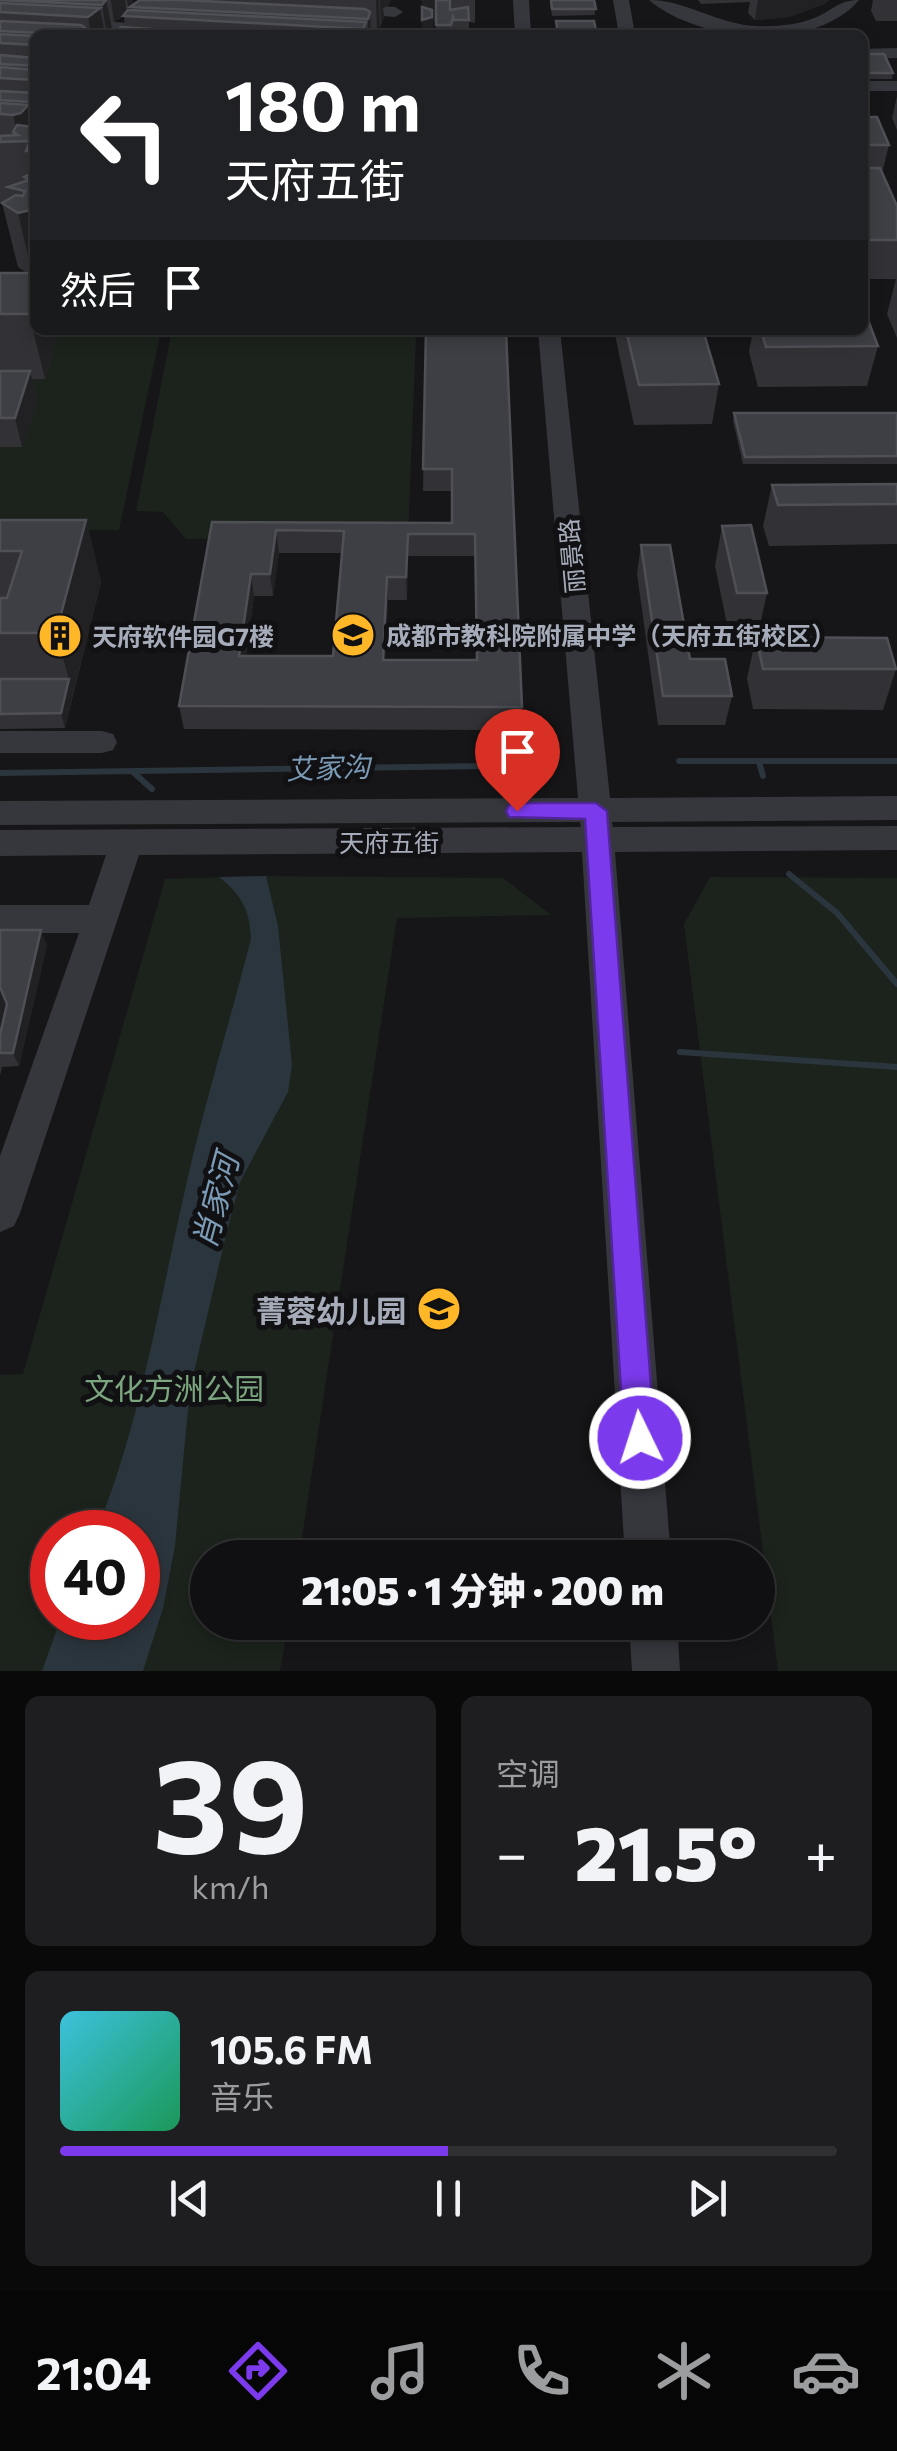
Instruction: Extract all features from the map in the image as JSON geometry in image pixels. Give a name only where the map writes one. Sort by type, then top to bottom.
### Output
[{"type":"street","points":[[521,0],[523,30]]},
{"type":"street","points":[[621,0],[627,30]]},
{"type":"street","points":[[658,0],[723,27],[742,30]]},
{"type":"street","points":[[775,30],[815,22],[854,4]]},
{"type":"street","points":[[316,8],[398,6],[388,30]]},
{"type":"street","points":[[0,21],[177,30]]},
{"type":"street","points":[[868,54],[897,54]]},
{"type":"street","points":[[868,86],[897,86]]},
{"type":"street","points":[[868,99],[897,98]]},
{"type":"street","name":"丽景路","points":[[549,335],[597,826],[647,1540]]},
{"type":"street","points":[[0,742],[102,742]]},
{"type":"street","name":"天府五街","points":[[0,843],[597,826],[897,808]]},
{"type":"street","name":"天府五街","points":[[0,814],[597,826],[897,838]]},
{"type":"street","points":[[0,1213],[123,854]]},
{"type":"street","points":[[0,920],[102,919]]},
{"type":"street","points":[[653,1640],[656,1671]]},
{"type":"green space","points":[[0,297],[30,325],[30,335],[160,335],[119,530],[0,530]]},
{"type":"green space","points":[[171,335],[506,335],[416,337],[408,536],[186,539],[163,512],[136,511]]},
{"type":"green space","points":[[710,877],[897,878],[897,1671],[778,1671],[774,1640],[775,1540],[762,1540],[684,924]]},
{"type":"green space","name":"文化方洲公园","points":[[503,878],[551,915],[397,918],[302,1540],[190,1540],[190,1640],[285,1640],[280,1671],[0,1671],[0,1375],[23,1374],[165,879]]},
{"type":"water","points":[[266,876],[278,926],[292,1065],[288,1092],[240,1182],[227,1231],[190,1389],[175,1546],[160,1617],[160,1510],[104,1510],[136,1410],[190,1166],[251,939],[243,904],[219,877]]},
{"type":"water","points":[[53,1640],[153,1640],[143,1671],[42,1671]]},
{"type":"building","points":[[0,0],[106,0],[102,5]]},
{"type":"building","points":[[140,0],[370,12],[368,19],[130,7]]},
{"type":"building","points":[[436,0],[450,0],[450,10],[468,7],[469,20],[453,17],[451,25],[436,25]]},
{"type":"building","points":[[551,0],[594,0],[596,9],[552,9]]},
{"type":"building","points":[[0,3],[100,8],[88,17],[0,12]]},
{"type":"building","points":[[422,7],[432,10],[432,17],[422,20]]},
{"type":"building","points":[[128,10],[366,22],[363,29],[123,16]]},
{"type":"building","points":[[0,21],[85,28],[30,32],[0,31]]},
{"type":"building","points":[[556,21],[594,21],[596,30],[557,30]]},
{"type":"building","points":[[121,27],[165,30],[117,30]]},
{"type":"building","points":[[0,34],[30,36],[30,45],[0,43]]},
{"type":"building","points":[[868,54],[884,54],[893,73],[868,73]]},
{"type":"building","points":[[0,55],[30,58],[30,66],[0,64]]},
{"type":"building","points":[[0,67],[30,70],[30,80],[0,78]]},
{"type":"building","points":[[0,91],[30,93],[30,102],[0,100]]},
{"type":"building","points":[[0,103],[28,105],[13,115],[0,114]]},
{"type":"building","points":[[868,117],[877,117],[889,145],[868,145]]},
{"type":"building","points":[[17,125],[30,126],[30,141],[0,142],[0,136],[18,135],[13,132]]},
{"type":"building","points":[[868,168],[880,168],[897,206],[897,240],[868,240]]},
{"type":"building","points":[[30,174],[30,210],[18,213],[2,203],[16,195],[23,196],[25,191],[8,187],[29,180],[24,177]]},
{"type":"building","points":[[0,273],[30,273],[29,314],[0,314]]},
{"type":"building","points":[[868,320],[878,346],[766,347],[762,335],[868,335]]},
{"type":"building","points":[[426,335],[506,335],[522,707],[179,706],[212,522],[452,523],[452,469],[423,469]],"holes":[[[276,530],[344,531],[333,656],[239,656],[251,574],[270,574]],[[408,534],[475,534],[477,660],[383,660],[387,577],[406,577]]]},
{"type":"building","points":[[627,335],[704,335],[719,384],[639,385]]},
{"type":"building","points":[[0,371],[30,371],[15,418],[0,418]]},
{"type":"building","points":[[734,413],[897,413],[897,456],[745,457]]},
{"type":"building","points":[[897,484],[897,504],[778,505],[772,485]]},
{"type":"building","points":[[0,520],[86,520],[56,633],[0,633],[0,598],[7,598],[22,551],[0,551]]},
{"type":"building","points":[[751,525],[767,593],[737,593],[722,526]]},
{"type":"building","points":[[641,545],[670,545],[690,659],[725,659],[732,696],[663,696]]},
{"type":"building","points":[[756,637],[887,638],[896,669],[763,669]]},
{"type":"building","points":[[0,679],[69,679],[61,713],[0,714]]},
{"type":"building","points":[[0,930],[41,930],[13,1053],[0,1053],[7,1004],[0,987]]},
{"type":"waterway","name":"艾家沟","points":[[679,761],[897,761]]},
{"type":"waterway","name":"艾家沟","points":[[0,773],[484,766],[522,762]]},
{"type":"waterway","points":[[759,762],[763,776]]},
{"type":"waterway","name":"肖家河","points":[[134,773],[152,789]]},
{"type":"waterway","points":[[789,874],[837,913],[897,984]]},
{"type":"waterway","points":[[680,1052],[897,1067]]},
{"type":"place","name":"成都市教科院附属中学（天府五街校区）","points":[[353,635]]},
{"type":"place","name":"天府软件园G7楼","points":[[60,636]]},
{"type":"place","name":"菁蓉幼儿园","points":[[439,1309]]},
{"type":"route","points":[[517,811],[596,811],[640,1438]]}]
